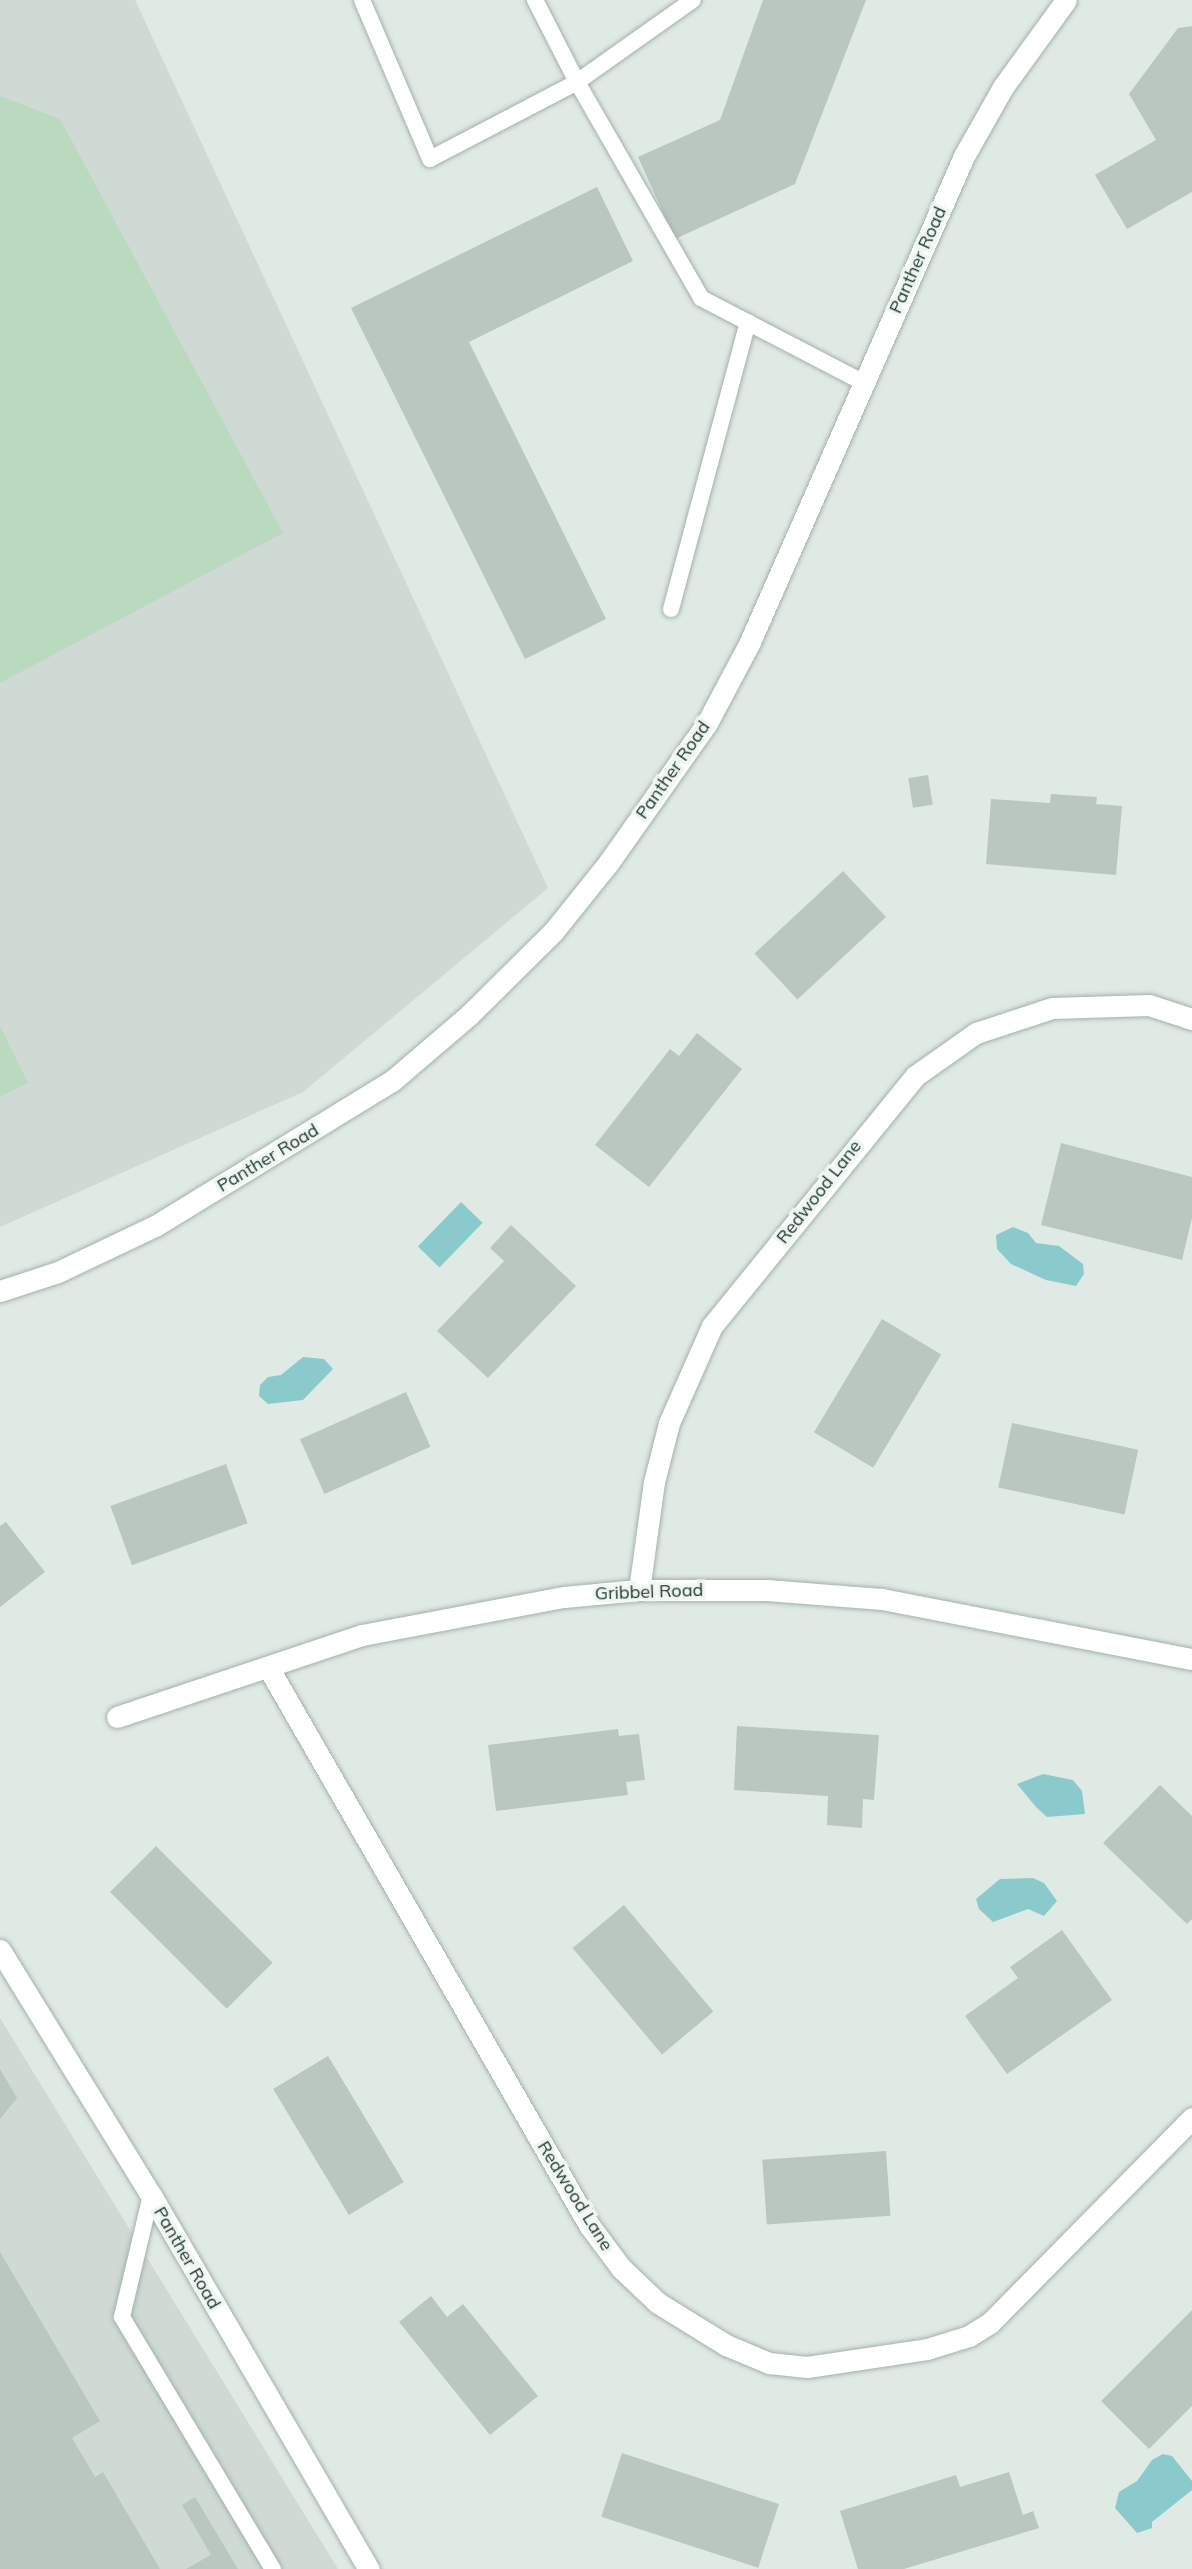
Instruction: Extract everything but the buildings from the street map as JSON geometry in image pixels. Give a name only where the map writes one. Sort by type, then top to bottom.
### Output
[{"type":"street","name":"Panther Road","points":[[0,1291],[58,1272],[155,1226],[392,1081],[469,1015],[553,932],[609,862],[707,723],[749,644],[964,156],[1003,87],[1066,0]]},
{"type":"street","name":"Redwood Lane","points":[[639,1590],[654,1482],[668,1423],[712,1326],[915,1076],[976,1033],[1052,1008],[1149,1005],[1192,1019]]},
{"type":"street","name":"Gribbel Road","points":[[117,1717],[362,1635],[564,1597],[639,1590],[767,1590],[882,1599],[1192,1660]]},
{"type":"street","name":"Redwood Lane","points":[[268,1667],[589,2225],[621,2268],[658,2303],[726,2345],[769,2363],[807,2367],[927,2349],[969,2336],[990,2323],[1192,2118]]},
{"type":"street","name":"Panther Road","points":[[0,1950],[151,2195],[369,2569]]},
{"type":"lane","points":[[362,0],[430,159],[577,82],[693,0]]},
{"type":"lane","points":[[535,0],[577,82],[701,298],[863,383]]},
{"type":"lane","points":[[671,609],[748,322]]},
{"type":"lane","points":[[151,2195],[122,2318],[273,2569]]},
{"type":"shaded area","points":[[0,0],[135,0],[548,888],[303,1092],[0,1227]]},
{"type":"shaded area","points":[[0,2018],[338,2569],[0,2569]]},
{"type":"green space","points":[[0,96],[60,119],[283,533],[0,683]]},
{"type":"green space","points":[[0,1026],[28,1083],[0,1097]]},
{"type":"water","points":[[461,1202],[483,1223],[440,1267],[418,1247]]},
{"type":"water","points":[[1013,1227],[1028,1233],[1036,1243],[1059,1246],[1083,1264],[1084,1274],[1076,1286],[1046,1280],[1011,1264],[997,1249],[996,1235]]},
{"type":"water","points":[[303,1357],[324,1359],[333,1369],[303,1400],[268,1404],[259,1396],[260,1385],[268,1377],[281,1375]]},
{"type":"water","points":[[1043,1774],[1073,1780],[1082,1791],[1085,1814],[1047,1817],[1036,1807],[1017,1784]]},
{"type":"water","points":[[1033,1878],[1044,1883],[1057,1901],[1044,1916],[1028,1909],[993,1922],[979,1909],[976,1899],[1000,1879]]},
{"type":"water","points":[[1163,2454],[1172,2456],[1192,2481],[1192,2490],[1152,2522],[1152,2528],[1137,2533],[1115,2508],[1119,2492],[1137,2481],[1152,2460]]}]
